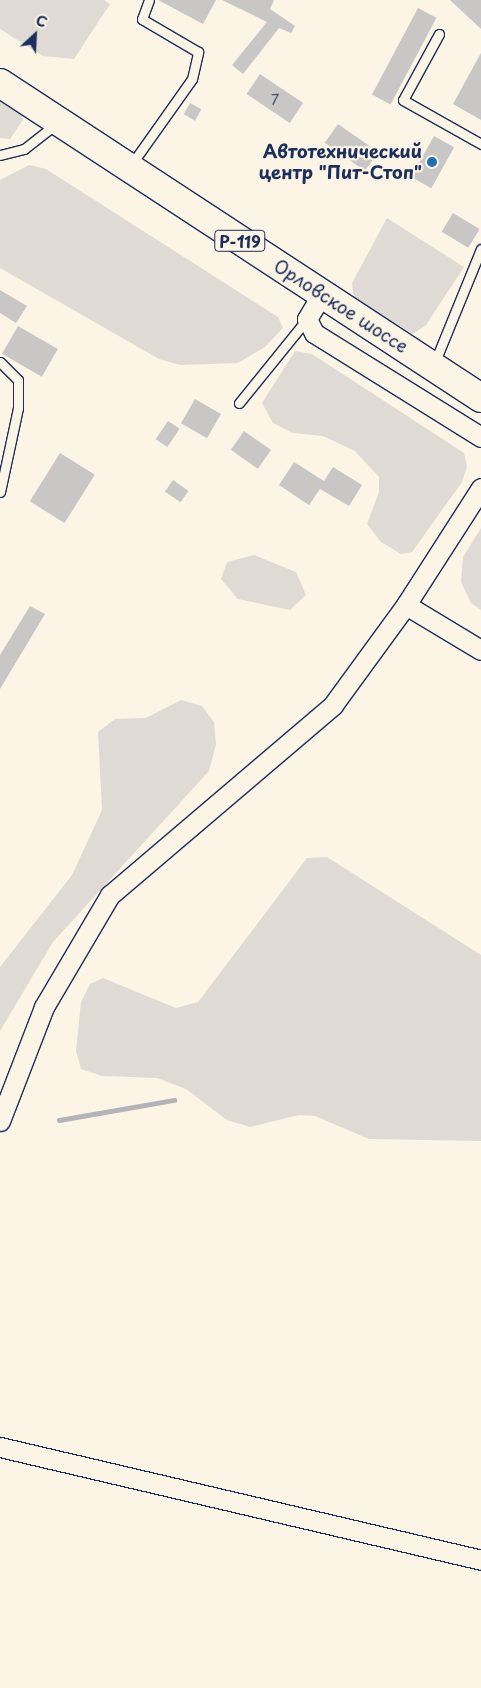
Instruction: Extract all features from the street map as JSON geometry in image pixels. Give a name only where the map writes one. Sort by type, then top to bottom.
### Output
[{"type":"highway","name":"Орловское шоссе","points":[[0,83],[128,169],[481,398]]},
{"type":"street","points":[[322,294],[307,319],[314,333],[481,437]]},
{"type":"street","points":[[0,1121],[44,1007],[110,895],[333,705],[406,605],[481,488]]},
{"type":"street","points":[[406,605],[481,650]]},
{"type":"street","points":[[0,1447],[481,1560]]},
{"type":"lane","points":[[128,169],[192,79],[198,52],[142,19],[149,0]]},
{"type":"lane","points":[[439,34],[403,100],[481,144]]},
{"type":"lane","points":[[0,155],[24,149],[58,122]]},
{"type":"lane","points":[[433,366],[481,249]]},
{"type":"lane","points":[[239,403],[307,319]]},
{"type":"lane","points":[[0,362],[18,380],[18,408],[0,492]]},
{"type":"shaded area","points":[[0,0],[104,0],[110,4],[74,59],[43,56],[0,29]]},
{"type":"shaded area","points":[[0,97],[21,110],[23,120],[10,139],[0,138]]},
{"type":"shaded area","points":[[29,165],[46,169],[278,317],[283,328],[265,347],[238,363],[180,365],[159,359],[0,268],[0,180]]},
{"type":"shaded area","points":[[387,218],[464,267],[426,325],[413,334],[354,298],[352,283]]},
{"type":"shaded area","points":[[295,351],[312,354],[464,453],[467,466],[462,482],[412,552],[401,554],[381,542],[367,524],[379,492],[379,477],[355,451],[323,436],[293,433],[273,423],[262,403]]},
{"type":"shaded area","points":[[481,528],[481,610],[471,603],[461,582],[463,557]]},
{"type":"shaded area","points":[[254,555],[296,572],[306,595],[290,610],[238,599],[221,579],[227,562]]},
{"type":"shaded area","points":[[181,700],[202,706],[214,722],[216,744],[209,771],[53,942],[0,1031],[0,967],[72,875],[102,810],[98,732],[115,719],[146,718]]},
{"type":"shaded area","points":[[327,857],[481,955],[481,1141],[369,1139],[315,1116],[299,1115],[250,1127],[227,1120],[186,1089],[157,1078],[102,1076],[81,1069],[76,1051],[81,1002],[90,984],[103,978],[176,1008],[198,1002],[307,858]]},
{"type":"building","points":[[158,0],[216,0],[203,24]]},
{"type":"building","points":[[222,0],[274,0],[270,9],[295,26],[291,33],[279,28],[243,74],[232,65],[267,22]]},
{"type":"building","points":[[450,0],[481,0],[481,29],[466,15]]},
{"type":"building","points":[[418,8],[437,18],[391,104],[372,95]]},
{"type":"building","points":[[481,53],[481,120],[453,104]]},
{"type":"building","points":[[260,74],[303,103],[290,123],[247,94]]},
{"type":"building","points":[[190,103],[201,109],[195,121],[184,114]]},
{"type":"building","points":[[338,124],[378,152],[365,171],[325,143]]},
{"type":"building","points":[[434,136],[454,147],[431,188],[411,177]]},
{"type":"building","points":[[453,213],[480,229],[468,248],[442,232]]},
{"type":"building","points":[[0,290],[27,306],[16,323],[0,313]]},
{"type":"building","points":[[18,326],[58,349],[42,377],[2,354]]},
{"type":"building","points":[[195,399],[221,414],[207,438],[181,423]]},
{"type":"building","points":[[168,421],[180,429],[167,447],[156,439]]},
{"type":"building","points":[[244,431],[271,450],[258,469],[231,450]]},
{"type":"building","points":[[60,453],[95,475],[65,523],[30,501]]},
{"type":"building","points":[[294,462],[324,481],[333,467],[362,485],[349,506],[320,489],[309,505],[279,485]]},
{"type":"building","points":[[173,480],[189,491],[181,502],[165,491]]},
{"type":"building","points":[[30,606],[45,614],[0,689],[0,655]]},
{"type":"waterway","points":[[59,1120],[174,1100]]},
{"type":"place","name":"Автотехнический центр \"Пит-Стоп\"","points":[[432,162]]}]
